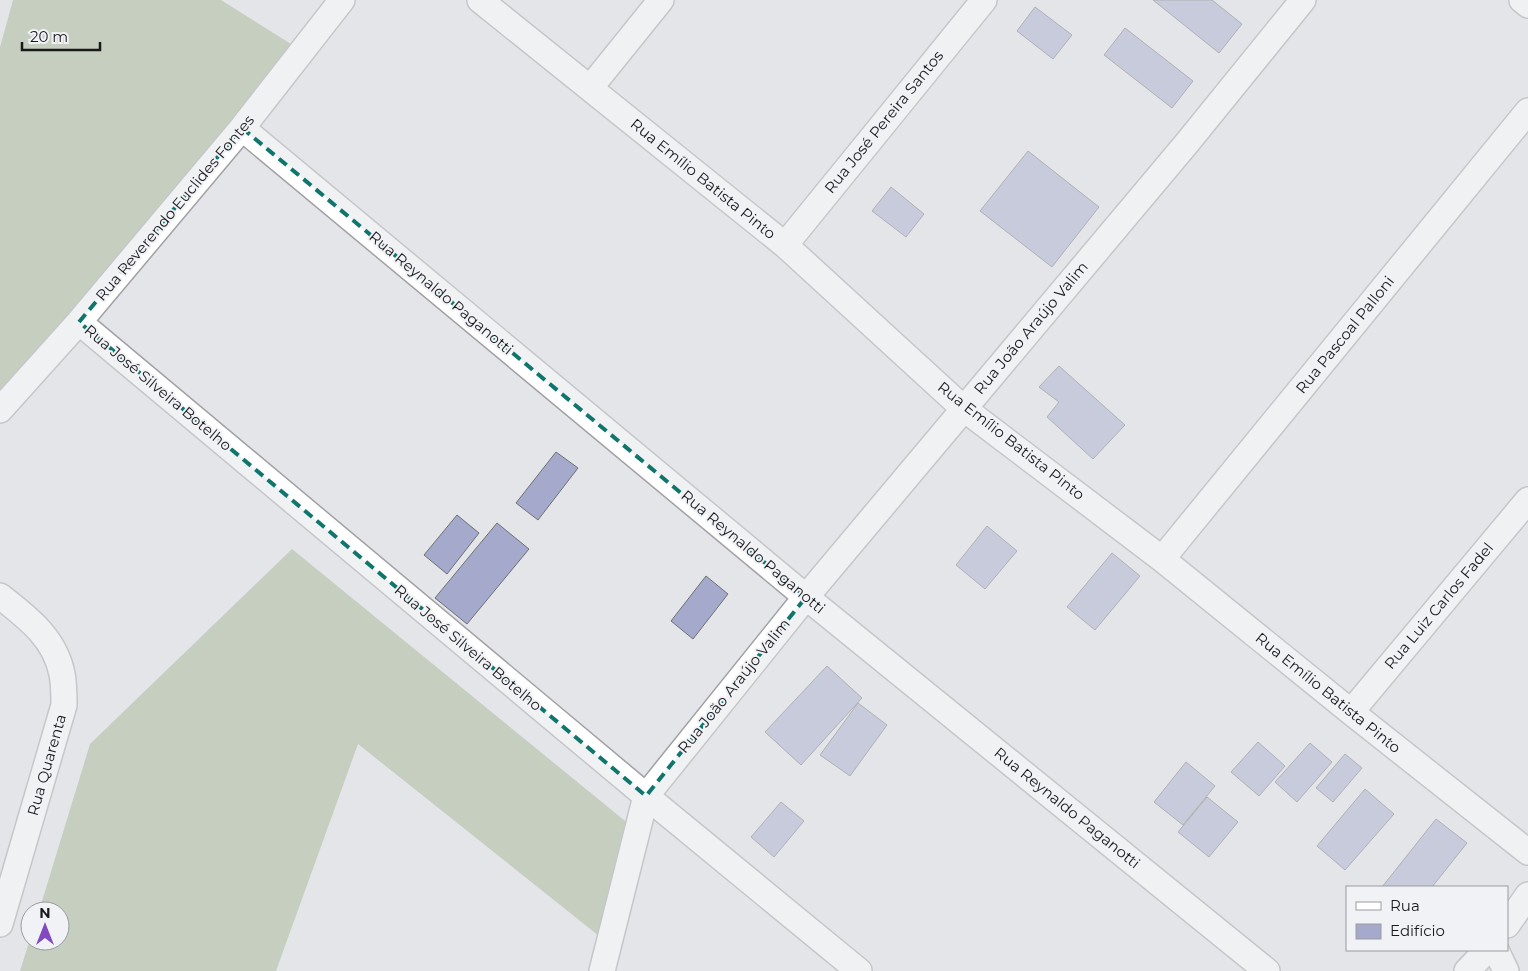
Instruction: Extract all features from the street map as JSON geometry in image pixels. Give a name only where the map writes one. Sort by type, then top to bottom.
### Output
[{"type":"street","name":"Rua Reverendo Euclides Fontes","points":[[0,410],[79,322],[242,128],[342,0]]},
{"type":"street","name":"Rua Emílio Batista Pinto","points":[[480,0],[785,245],[964,408],[1162,559],[1528,852]]},
{"type":"street","points":[[590,88],[661,0]]},
{"type":"street","name":"Rua José Pereira Santos","points":[[785,245],[984,0]]},
{"type":"street","name":"Rua João Araújo Valim","points":[[646,796],[806,597],[1187,143],[1303,0]]},
{"type":"street","points":[[1522,0],[1528,5]]},
{"type":"street","name":"Rua Pascoal Palloni","points":[[1162,559],[1528,111]]},
{"type":"street","name":"Rua Reynaldo Paganotti","points":[[242,128],[806,597],[1268,971]]},
{"type":"street","name":"Rua José Silveira Botelho","points":[[79,322],[646,796],[859,971]]},
{"type":"street","name":"Rua Luiz Carlos Fadel","points":[[1351,712],[1528,500]]},
{"type":"street","name":"Rua Quarenta","points":[[0,596],[28,618],[52,644],[62,673],[64,705],[0,924]]},
{"type":"street","points":[[602,971],[646,796]]},
{"type":"street","points":[[1508,924],[1528,895]]},
{"type":"street","points":[[1467,971],[1487,951]]},
{"type":"street","points":[[1496,951],[1506,971]]},
{"type":"highlighted area","points":[[242,128],[806,597],[646,796],[79,322]]},
{"type":"green space","points":[[13,0],[221,0],[302,51],[0,398],[0,47]]},
{"type":"green space","points":[[292,549],[630,825],[599,936],[358,744],[276,971],[20,971],[26,951],[70,951],[70,901],[42,901],[90,744]]},
{"type":"building","points":[[1153,0],[1212,0],[1242,24],[1219,53]]},
{"type":"building","points":[[1035,7],[1072,35],[1053,59],[1017,31]]},
{"type":"building","points":[[1125,28],[1193,81],[1172,108],[1104,55]]},
{"type":"building","points":[[1028,151],[1099,207],[1052,267],[980,211]]},
{"type":"building","points":[[891,187],[924,214],[906,237],[872,211]]},
{"type":"building","points":[[1059,366],[1125,425],[1093,459],[1047,417],[1059,402],[1039,387]]},
{"type":"building","points":[[556,452],[578,468],[538,520],[516,503]]},
{"type":"building","points":[[457,515],[479,533],[447,574],[424,555]]},
{"type":"building","points":[[497,523],[529,549],[467,624],[435,598]]},
{"type":"building","points":[[987,526],[1017,551],[985,589],[956,565]]},
{"type":"building","points":[[1112,553],[1140,576],[1095,630],[1067,607]]},
{"type":"building","points":[[706,576],[728,594],[693,639],[671,621]]},
{"type":"building","points":[[827,666],[862,698],[801,765],[765,732]]},
{"type":"building","points":[[858,703],[887,725],[850,776],[820,755]]},
{"type":"building","points":[[1258,742],[1285,766],[1259,796],[1231,772]]},
{"type":"building","points":[[1310,743],[1332,762],[1297,802],[1275,782]]},
{"type":"building","points":[[1345,754],[1362,768],[1333,802],[1316,788]]},
{"type":"building","points":[[1186,762],[1215,786],[1183,825],[1154,802]]},
{"type":"building","points":[[1365,789],[1394,814],[1345,870],[1317,846]]},
{"type":"building","points":[[1207,797],[1238,822],[1209,857],[1178,832]]},
{"type":"building","points":[[781,802],[804,821],[774,857],[751,837]]},
{"type":"building","points":[[1436,819],[1467,843],[1433,886],[1383,886]]}]
